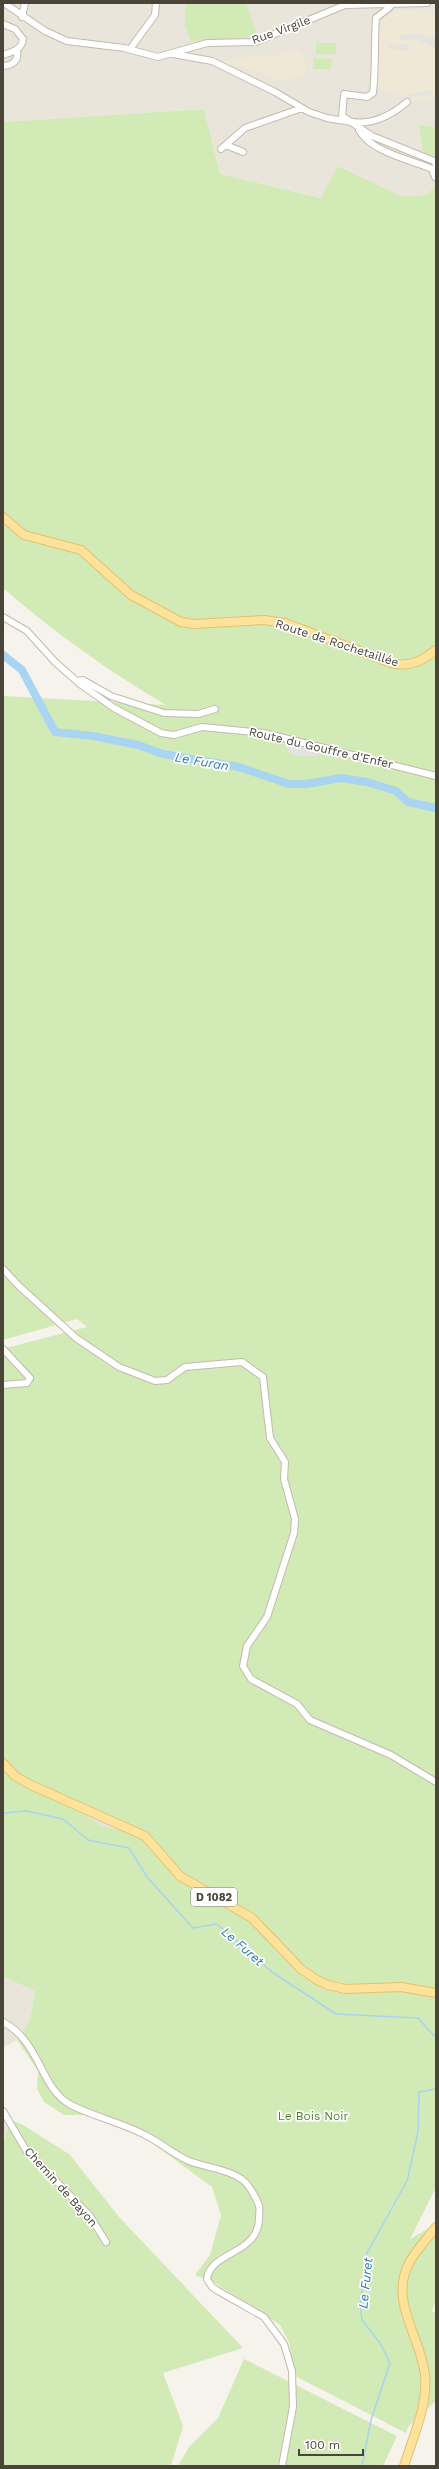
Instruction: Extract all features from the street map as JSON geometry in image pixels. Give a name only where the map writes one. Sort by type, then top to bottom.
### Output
[{"type":"main road","name":"Route de Rochetaillée","points":[[3,517],[24,535],[81,550],[131,596],[181,622],[194,624],[264,620],[286,623],[394,664],[404,665],[415,663],[436,650]]},
{"type":"main road","name":"D 1082","points":[[3,1764],[15,1776],[31,1785],[145,1836],[180,1876],[252,1918],[301,1969],[317,1980],[328,1985],[346,1989],[401,1987],[436,1993]]},
{"type":"main road","points":[[404,2466],[426,2390],[421,2357],[403,2304],[403,2279],[412,2257],[436,2227]]},
{"type":"street","name":"Rue Virgile","points":[[4,3],[22,17],[45,31],[68,41],[130,49],[158,57],[173,54],[207,43],[255,42],[349,4],[427,3]]},
{"type":"street","points":[[22,17],[25,3]]},
{"type":"street","points":[[130,49],[155,15],[156,3]]},
{"type":"street","points":[[390,4],[390,7],[376,18],[373,51],[376,70],[373,94],[367,97],[344,94],[342,116],[372,136],[434,161],[435,177]]},
{"type":"street","points":[[3,24],[21,34],[22,44],[17,50],[3,55]]},
{"type":"street","points":[[3,66],[13,64],[16,60],[17,50]]},
{"type":"street","points":[[173,54],[212,61],[275,92],[302,108],[327,118],[351,122],[370,123],[400,109],[407,102]]},
{"type":"street","points":[[243,152],[224,147],[245,128],[302,108]]},
{"type":"street","name":"Route du Gouffre d'Enfer","points":[[3,617],[27,631],[77,682],[114,708],[161,733],[174,735],[202,727],[264,733],[436,776]]},
{"type":"street","points":[[77,682],[83,680],[111,696],[164,713],[198,714],[215,709]]},
{"type":"street","points":[[3,1269],[19,1286],[76,1338],[119,1367],[155,1381],[167,1380],[185,1367],[242,1362],[263,1377],[270,1438],[285,1462],[284,1478],[295,1519],[295,1526],[267,1617],[247,1646],[243,1666],[251,1679],[261,1686],[297,1704],[310,1720],[391,1755],[436,1782]]},
{"type":"street","points":[[3,1349],[30,1378],[27,1383],[3,1385]]},
{"type":"street","points":[[3,2022],[25,2041],[38,2058],[50,2086],[58,2096],[71,2105],[148,2136],[180,2157],[221,2170],[245,2182],[259,2206],[258,2230],[254,2238],[247,2244],[212,2267],[207,2279],[212,2287],[264,2317],[284,2344],[292,2371],[293,2407],[282,2466]]},
{"type":"street","name":"Chemin de Bayon","points":[[3,2111],[26,2150],[90,2216],[106,2242]]},
{"type":"shaded area","points":[[3,3],[436,3],[436,127],[428,126],[433,158],[436,157],[436,185],[426,195],[401,196],[338,166],[322,198],[220,174],[204,109],[3,122]]},
{"type":"shaded area","points":[[436,6],[436,8],[395,9],[395,7]]},
{"type":"shaded area","points":[[436,9],[436,97],[416,99],[408,104],[403,97],[376,86],[375,53],[379,19],[394,10]]},
{"type":"shaded area","points":[[415,33],[435,38],[436,48],[415,39],[402,41],[400,35],[414,35]]},
{"type":"shaded area","points":[[387,45],[410,45],[408,51],[387,48]]},
{"type":"shaded area","points":[[281,51],[302,51],[302,57],[305,57],[305,72],[294,79],[271,79],[271,75],[223,63],[223,61],[253,56],[281,57]]},
{"type":"shaded area","points":[[432,90],[432,94],[412,97],[407,101],[404,97],[416,92]]},
{"type":"shaded area","points":[[286,744],[320,752],[318,757],[293,755],[286,748]]},
{"type":"shaded area","points":[[67,1803],[131,1832],[101,1826]]},
{"type":"shaded area","points":[[3,1977],[35,1989],[30,2020],[17,2040],[3,2048]]},
{"type":"shaded area","points":[[3,2106],[11,2120],[3,2144]]},
{"type":"green space","points":[[185,3],[246,3],[258,37],[191,41],[185,26]]},
{"type":"green space","points":[[316,43],[336,43],[336,54],[316,54]]},
{"type":"green space","points":[[314,58],[332,59],[331,69],[313,69]]},
{"type":"green space","name":"Le Bois Noir","points":[[204,109],[220,174],[321,198],[338,166],[401,196],[426,195],[436,185],[436,2187],[410,2239],[436,2224],[436,2301],[432,2311],[436,2314],[436,2401],[408,2427],[406,2433],[295,2376],[289,2342],[280,2325],[213,2282],[195,2275],[210,2255],[221,2215],[212,2187],[145,2138],[87,2115],[64,2115],[44,2102],[37,2089],[38,2071],[17,2040],[30,2020],[35,1990],[3,1977],[3,1343],[6,1348],[87,1327],[77,1319],[3,1340],[3,696],[166,705],[123,679],[82,650],[3,588],[3,122]]},
{"type":"green space","points":[[419,125],[436,127],[436,157],[424,156]]},
{"type":"green space","points":[[11,2120],[23,2125],[69,2154],[120,2218],[243,2348],[163,2373],[183,2426],[171,2466],[3,2466],[3,2144]]},
{"type":"green space","points":[[244,2359],[397,2436],[383,2466],[178,2466],[189,2447],[218,2418]]},
{"type":"waterway","name":"Le Furan","points":[[3,655],[22,670],[55,732],[93,736],[138,745],[163,754],[239,767],[289,784],[306,784],[341,778],[367,782],[396,791],[408,802],[436,808]]},
{"type":"waterway","name":"Le Furet","points":[[3,1813],[26,1811],[63,1819],[88,1840],[129,1848],[147,1877],[193,1928],[217,1924],[272,1972],[336,2014],[418,2018],[436,2038]]},
{"type":"waterway","name":"Le Furet","points":[[362,2466],[371,2420],[390,2363],[380,2343],[362,2320],[360,2305],[367,2253],[407,2181],[418,2132],[419,2092],[436,2089]]}]
